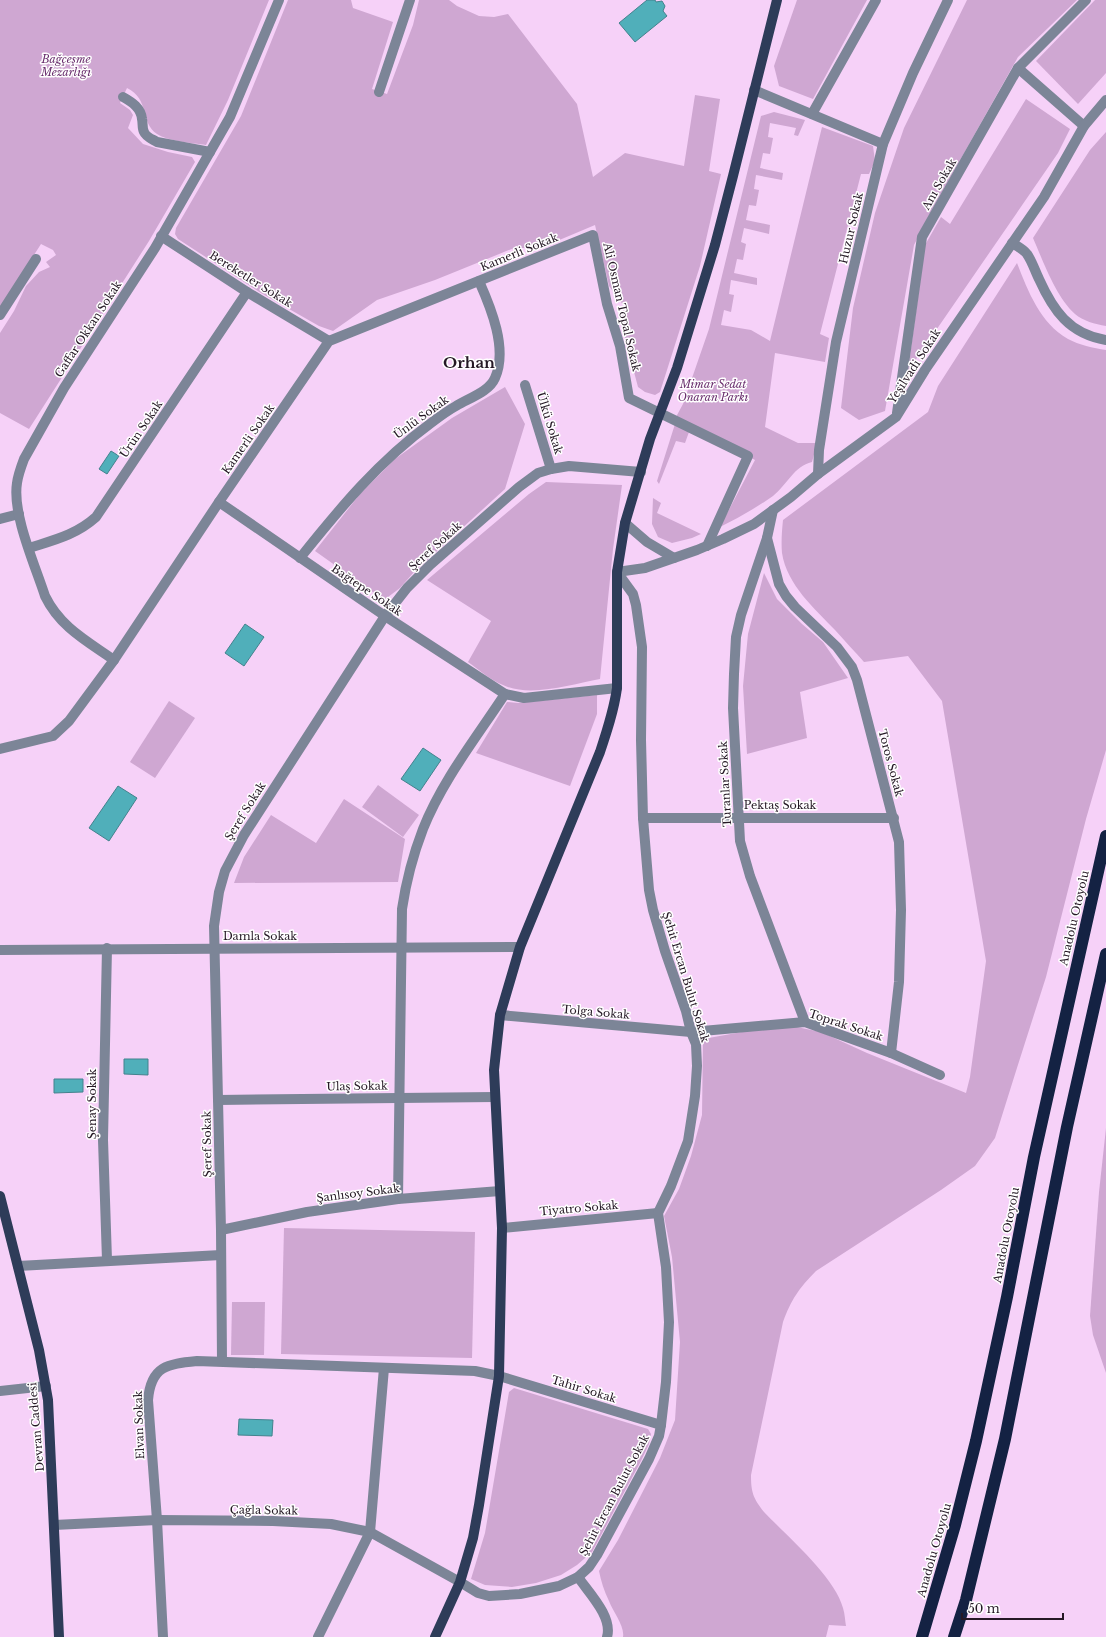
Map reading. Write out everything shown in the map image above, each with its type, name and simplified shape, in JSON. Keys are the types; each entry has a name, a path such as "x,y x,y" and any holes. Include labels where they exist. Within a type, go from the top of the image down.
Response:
{"highway":[{"name":"Anadolu Otoyolu","path":"922,1637 956,1525 976,1441 1007,1296 1034,1157 1106,836"},
{"path":"954,1637 966,1600 1005,1439 1067,1127 1106,954"}],"main road":[{"path":"435,1637 460,1582 473,1538 499,1376 502,1228 495,1097 495,1048 500,1015 520,947 600,752 612,713 616,688 617,572 626,523 660,413 677,368 714,245 733,176 777,0"},
{"name":"Devran Caddesi","path":"0,1196 46,1386 50,1416 59,1637"}],"street":[{"name":"Gaffar Okkan Sokak","path":"114,660 68,627 58,617 45,596 19,514 17,483 24,459 64,388 161,236 230,117 279,0"},
{"path":"379,92 410,0"},
{"path":"812,114 876,0"},
{"name":"Huzur Sokak","path":"818,474 819,450 836,342 883,144 913,73 948,0"},
{"name":"Anı Sokak","path":"896,417 922,237 1018,68 1086,0"},
{"path":"1018,68 1084,126"},
{"path":"754,90 883,144"},
{"path":"123,97 138,108 141,114 143,130 150,138 157,142 210,152"},
{"name":"Yeşilvadi Sokak","path":"617,572 645,568 707,546 739,532 792,497 818,474 896,417 925,370 1044,197 1084,126 1106,100"},
{"name":"Ali Osman Topal Sokak","path":"593,235 606,304 620,346 629,398 660,413"},
{"name":"Kamerli Sokak","path":"0,749 53,736 69,721 114,660 218,502 329,341 593,235"},
{"name":"Bereketler Sokak","path":"161,236 247,292 329,341"},
{"path":"1012,243 1023,250 1030,258 1045,294 1053,307 1064,320 1088,335 1106,340"},
{"path":"0,315 36,259"},
{"name":"Ünlü Sokak","path":"300,558 332,518 379,466 431,423 493,383 499,362 498,344 492,309 480,281"},
{"name":"Ürün Sokak","path":"29,548 72,534 85,527 96,517 247,292"},
{"name":"Ülkü Sokak","path":"526,385 551,469"},
{"path":"660,413 748,456 707,546"},
{"name":"Şeref Sokak","path":"222,1361 221,1230 214,926 219,892 233,854 258,812 385,616 407,588 430,566 519,487 538,473 569,466 641,472"},
{"name":"Bağtepe Sokak","path":"218,502 385,616 505,694 524,698 616,688"},
{"name":"Toros Sokak","path":"773,510 767,538 776,573 786,596 795,607 837,647 852,667 857,680 894,818 899,842 901,910 899,982 891,1053"},
{"path":"0,519 19,514"},
{"path":"626,523 646,542 674,558"},
{"name":"Turanlar Sokak","path":"767,538 741,615 736,637 733,708 738,817 740,841 744,857 805,1022"},
{"name":"Şehit Ercan Bulut Sokak","path":"460,1582 478,1593 489,1596 502,1596 559,1586 578,1577 589,1567 619,1516 649,1459 661,1425 666,1382 669,1322 666,1268 658,1213 680,1164 688,1141 695,1096 697,1066 696,1044 653,910 643,818 641,740 642,648 636,606 632,594 617,572"},
{"path":"398,1199 402,908 405,890 423,829 454,771 505,694"},
{"name":"Pektaş Sokak","path":"643,818 894,818"},
{"name":"Damla Sokak","path":"0,950 106,948 520,947"},
{"name":"Şenay Sokak","path":"106,948 103,1140 107,1260"},
{"name":"Tolga Sokak","path":"500,1015 691,1032"},
{"name":"Toprak Sokak","path":"691,1032 805,1022 891,1053 940,1075"},
{"name":"Ulaş Sokak","path":"218,1100 495,1097"},
{"name":"Şanlısoy Sokak","path":"221,1230 307,1212 398,1199 500,1191"},
{"name":"Tiyatro Sokak","path":"502,1228 658,1213"},
{"path":"18,1266 221,1255"},
{"name":"Elvan Sokak","path":"163,1637 157,1520 148,1400 151,1380 158,1371 168,1365 178,1362 197,1360 475,1371 499,1376"},
{"path":"318,1637 370,1532 384,1368"},
{"name":"Tahir Sokak","path":"499,1376 661,1425"},
{"path":"0,1391 46,1386"},
{"name":"Çağla Sokak","path":"54,1525 157,1520 273,1521 331,1524 370,1532 460,1582"},
{"path":"578,1577 603,1613 608,1623 607,1637"}],"green space":[{"name":"Bağçeşme Mezarlığı","path":"0,0 269,0 228,100 206,145 174,140 157,134 148,124 139,98 127,88 120,103 130,110 133,115 128,128 143,144 168,152 192,157 195,162 149,241 29,429 0,413 0,333 14,311 26,286 39,272 50,267 46,262 56,255 53,250 41,244 0,308"},
{"path":"288,0 351,0 353,8 393,22 372,89 387,94 413,25 419,0 449,0 457,6 479,16 494,17 508,14 577,104 593,177 625,153 684,166 695,95 720,99 709,171 721,174 700,266 660,392 655,395 645,392 638,387 621,323 624,306 609,286 595,225 557,241 535,248 514,248 435,280 377,300 333,331 319,326 261,293 178,239 175,234 176,228 241,116"},
{"path":"797,0 867,0 813,99 779,86 774,66"},
{"path":"967,0 1077,0 1018,57 932,210 914,245 885,411 859,420 841,408 853,308 875,213 904,128"},
{"path":"1095,0 1106,0 1106,73 1078,104 1036,61"},
{"path":"1026,99 1070,129 1058,153 908,371 925,245 941,217 950,224"},
{"name":"Mimar Sedat Onaran Parkı","path":"774,112 805,120 798,136 794,135 796,128 770,123 768,137 773,138 770,154 763,153 760,168 783,173 782,180 756,175 754,189 759,190 756,206 749,205 746,220 770,225 769,234 744,228 741,242 746,244 743,260 737,259 734,273 757,278 757,285 731,280 729,294 734,295 731,312 724,310 721,325 751,330 770,341 822,127 873,146 875,161 869,174 861,174 820,334 829,338 825,362 775,353 765,427 798,443 817,443 812,462 800,467 773,496 747,513 720,527 755,460 676,417 683,404 709,329 761,116"},
{"path":"1106,132 1106,326 1082,319 1068,307 1056,289 1033,238 1090,150"},
{"path":"1017,263 1036,306 1042,315 1058,332 1072,341 1086,346 1106,350 1106,750 1086,819 1046,977 995,1138 975,1166 941,1190 816,1271 796,1295 783,1322 751,1475 751,1486 757,1503 764,1512 809,1557 831,1583 843,1608 846,1626 829,1625 826,1637 623,1637 621,1624 606,1594 599,1571 618,1540 660,1458 675,1420 680,1342 672,1257 664,1216 679,1189 691,1156 702,1115 703,1039 753,1030 792,1026 821,1032 867,1053 966,1093 970,1077 986,961 942,701 908,656 864,662 811,605 796,586 785,565 782,553 782,532 783,520 928,412 938,386"},
{"path":"505,387 525,424 505,489 414,572 400,588 384,600 315,551 360,494 395,459 452,418"},
{"path":"675,424 689,432 685,443 676,441 659,484 657,481"},
{"path":"546,482 622,485 613,549 600,679 551,689 514,689 485,675 468,662 491,621 427,580 529,494"},
{"path":"653,498 661,503 657,513 701,534 672,543 658,537 652,524"},
{"path":"764,573 777,599 823,642 848,678 800,692 807,738 747,754 743,686 748,634"},
{"path":"597,695 597,714 570,786 476,753 507,702 518,703"},
{"path":"169,701 195,718 155,778 130,762"},
{"path":"378,785 419,815 403,837 362,807"},
{"path":"344,799 405,839 398,882 234,883 244,857 271,815 316,843"},
{"path":"1106,1128 1106,1373 1093,1335 1090,1316 1099,1192"},
{"path":"284,1228 475,1232 472,1358 281,1354"},
{"path":"232,1302 265,1302 264,1355 231,1355"},
{"path":"514,1388 648,1429 651,1434 649,1444 641,1461 592,1552 577,1565 561,1575 536,1583 512,1587 485,1585 471,1579 485,1533 509,1392"}],"shaded area":[{"path":"647,0 655,0 656,2 662,1 665,6 663,11 667,16 635,42 619,23"},
{"path":"111,451 119,456 107,474 99,469"},
{"path":"245,624 264,637 244,666 225,653"},
{"path":"423,748 441,760 420,791 401,779"},
{"path":"118,786 137,798 109,841 89,828"},
{"path":"124,1059 148,1059 148,1075 124,1074"},
{"path":"54,1079 83,1079 83,1092 54,1093"},
{"path":"239,1419 273,1420 272,1436 238,1435"}],"district":[{"name":"Orhan","path":"469,363"}]}
